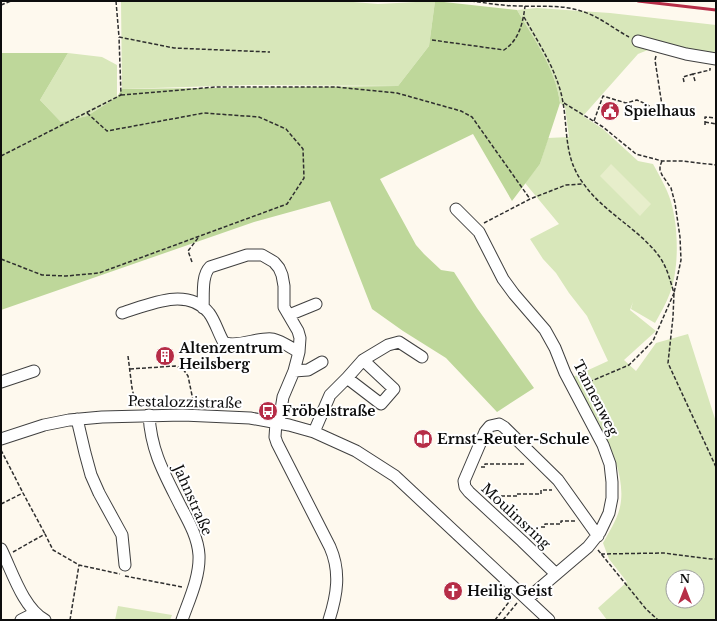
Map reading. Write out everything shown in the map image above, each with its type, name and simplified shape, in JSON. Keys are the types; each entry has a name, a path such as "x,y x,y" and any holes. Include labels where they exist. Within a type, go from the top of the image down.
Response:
{"street":[{"path":"638,41 686,54 713,58"},
{"name":"Tannenweg","path":"456,209 478,232 503,279 545,330 603,445 610,464 612,482 611,505 607,519 598,536 588,547 556,574 523,599"},
{"path":"203,308 205,276 210,267 247,255 262,255 274,262 279,268 284,286 284,307 298,331 300,338 299,352 294,371 283,397 276,437 277,443 334,557 337,570 337,587 329,620"},
{"path":"122,313 154,302 178,298 194,302 209,313 223,341 226,343 233,344 273,339 299,352"},
{"path":"289,315 316,304"},
{"path":"314,432 330,395 363,360 388,346 399,342 422,357"},
{"path":"347,378 381,404 394,388 363,360"},
{"path":"294,371 308,370 322,362"},
{"path":"1,382 34,371"},
{"name":"Pestalozzistraße","path":"1,439 44,425 77,419 144,416 228,416 278,422 314,432 356,451 395,476 523,599 549,620"},
{"name":"Jahnstraße","path":"144,416 157,457 190,524 199,556 198,567 182,620"},
{"path":"77,419 91,475 122,535 125,565"},
{"name":"Moulinsring","path":"556,574 465,487 464,481 486,430 490,426 495,424 501,425 508,430 558,480 598,536"},
{"path":"3,553 23,595 35,613 45,620"},
{"path":"21,620 35,613"}],"path":[{"path":"1,5 11,1"},
{"path":"116,1 121,95"},
{"path":"471,1 525,6 562,6 585,12 638,41"},
{"path":"432,40 504,50 510,46 518,35 524,17 525,6"},
{"path":"524,17 551,65 557,79 563,103 572,167 583,184 659,256 667,270 674,293 653,341 629,365 574,389"},
{"path":"119,37 174,48 270,52"},
{"path":"594,122 603,96 626,103 637,100 658,112 663,112 655,60 658,47"},
{"path":"684,82 683,77 710,70 713,58"},
{"path":"693,74 695,81"},
{"path":"1,156 121,95 224,87 336,87 397,93 461,110 472,117 530,199"},
{"path":"563,103 616,137 636,154 662,161 682,161 716,165"},
{"path":"1,259 42,275 66,276 99,273 287,204 304,178 303,149 286,129 259,117 204,113 107,131 86,112"},
{"path":"705,125 705,117 716,118"},
{"path":"705,122 716,124"},
{"path":"662,161 660,170 671,188 675,203 680,237 681,260 674,293 668,363 716,467"},
{"path":"480,225 530,199 566,185 583,184"},
{"path":"192,262 188,251 199,236"},
{"path":"128,356 132,388 144,416"},
{"path":"130,369 175,366 183,369 188,376 196,415"},
{"path":"1,450 53,550 79,565 192,589"},
{"path":"470,467 485,467 485,464 542,464"},
{"path":"490,511 490,500 501,500 501,496 541,494 541,490 564,490"},
{"path":"1,504 23,493"},
{"path":"522,541 522,527 545,527 545,524 560,524 560,521 587,521"},
{"path":"3,553 45,534"},
{"path":"658,620 646,609 601,554 664,553 710,559 716,558"},
{"path":"70,620 79,565"},
{"path":"495,620 512,599"},
{"path":"503,620 523,599"}],"green space":[{"path":"121,1 341,1 378,4 435,1 429,46 398,86 250,85 122,89"},
{"path":"435,1 517,10 549,66 558,90 560,103 540,164 512,201 473,134 380,179 416,245 441,270 454,272 477,308 534,388 497,412 446,358 403,331 372,309 330,201 254,222 1,310 1,53 68,53 40,100 61,122 87,116 117,97 122,89 398,86 429,46"},
{"path":"537,8 610,13 716,25 716,54 660,45 638,54 583,116 603,129 638,161 653,164 671,202 676,228 677,256 670,293 655,323 631,309 633,302 630,310 656,331 624,360 636,371 656,343 688,334 716,422 716,620 607,620 598,608 627,582 609,559 603,543 619,512 621,491 619,474 607,440 573,377 608,361 587,316 556,273 543,259 530,239 559,224 525,183 540,164 548,138 569,137 565,107 560,103 554,78 537,43 517,10"},
{"path":"68,53 102,57 117,65 117,97 87,116 61,122 40,100"},
{"path":"611,164 651,204 640,216 600,176"},
{"path":"118,606 172,615 170,620 115,620"}],"railway":[{"path":"638,1 716,10"}],"place":[{"name":"Spielhaus","path":"610,111"},
{"name":"Altenzentrum Heilsberg","path":"165,356"},
{"name":"Fröbelstraße","path":"268,411"},
{"name":"Ernst-Reuter-Schule","path":"423,439"},
{"name":"Heilig Geist","path":"453,591"}]}
